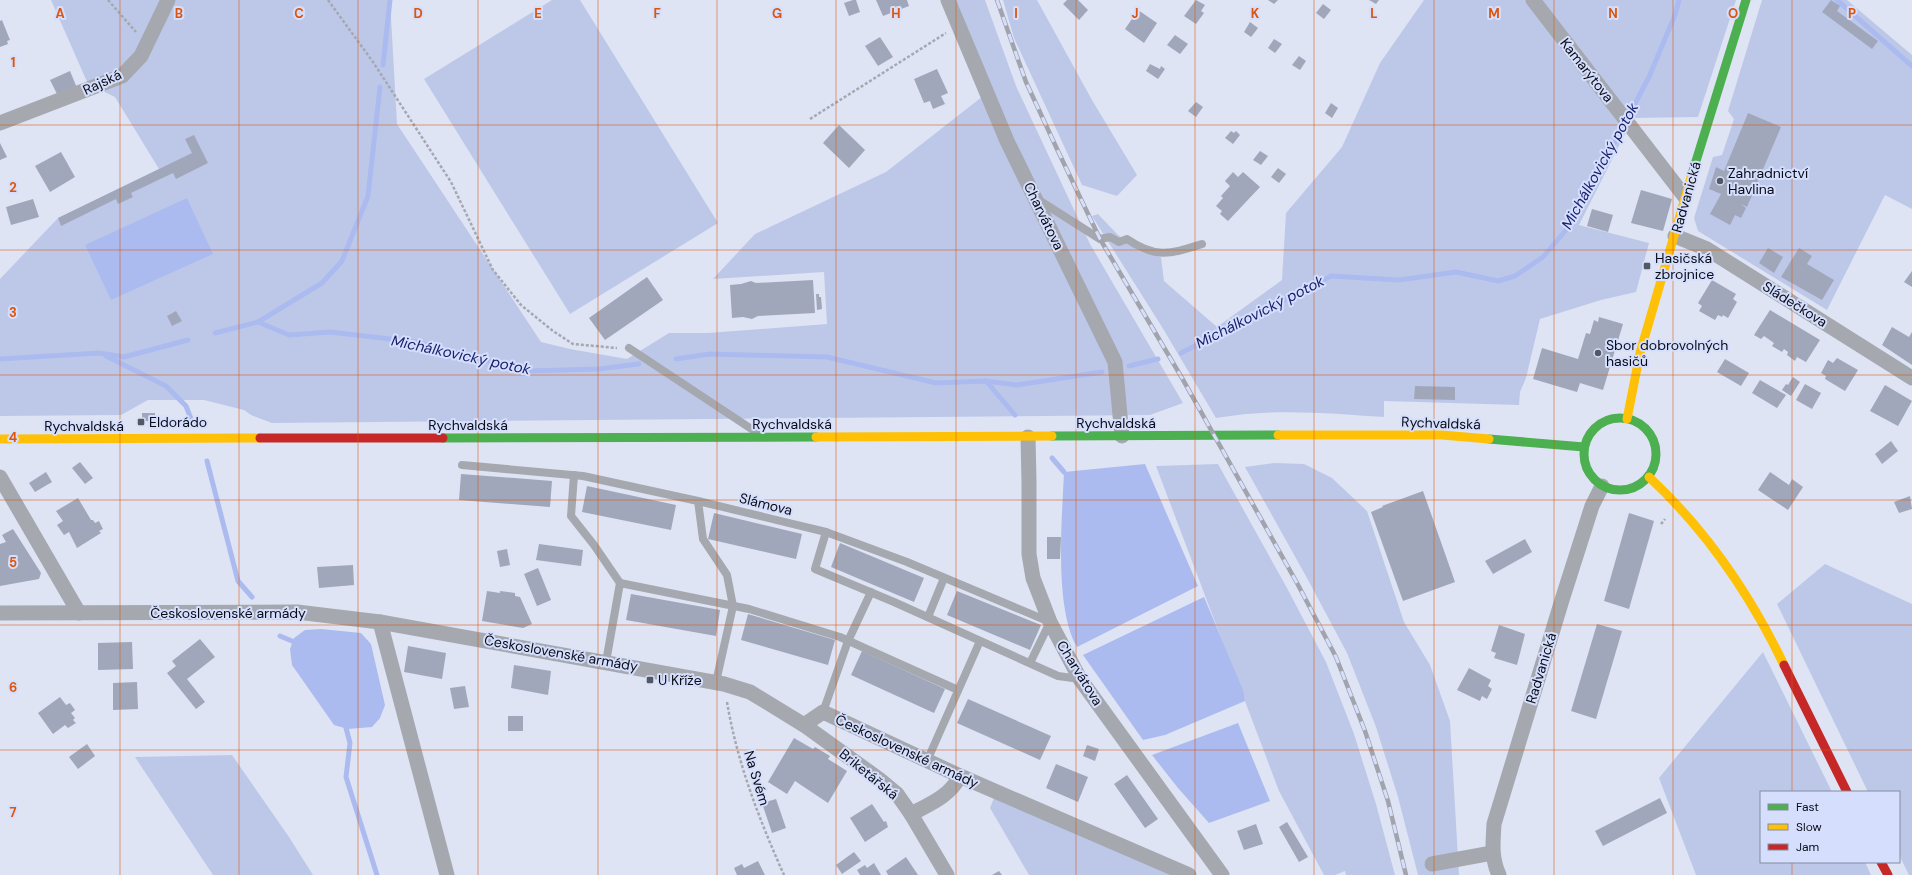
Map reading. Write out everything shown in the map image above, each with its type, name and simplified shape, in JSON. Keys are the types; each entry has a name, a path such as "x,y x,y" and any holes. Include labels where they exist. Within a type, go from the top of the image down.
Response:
{"street":[{"name":"Rajská","path":"0,123 122,76 141,56 168,0"},
{"name":"Charvátova","path":"948,0 1007,141 1115,362 1122,436"},
{"name":"Kamarýtova","path":"1533,0 1685,197"},
{"name":"Radvanická","path":"1627,419 1639,359 1685,197 1746,0"},
{"name":"Sládečkova","path":"1675,236 1707,249 1912,378"},
{"path":"1610,419 1627,419 1640,424 1648,432 1654,442 1656,453 1655,465 1649,477 1640,485 1628,490 1614,490 1602,486 1593,479 1586,469 1583,459 1584,447 1587,438 1601,423 1610,419"},
{"name":"Rychvaldská","path":"0,439 1442,435 1584,447"},
{"name":"Charvátova","path":"1028,437 1030,482 1029,554 1033,578 1050,622 1080,680 1222,875"},
{"path":"0,477 79,613"},
{"path":"1649,477 1674,500 1709,540 1738,580 1768,633 1847,791"},
{"name":"Radvanická","path":"1492,853 1494,824 1592,506 1602,486"},
{"name":"Československé armády","path":"2,613 297,612 380,622 720,683 750,692 804,725 823,712 960,776 1189,875"},
{"path":"380,622 447,875"},
{"name":"Briketářská","path":"804,725 879,779 897,794 911,814 947,875"},
{"path":"911,814 947,794 955,786 960,776"},
{"path":"1432,864 1492,853 1499,875"},
{"path":"1882,863 1888,875"}],"lane":[{"path":"1035,197 1100,238 1110,237 1119,242 1127,239 1140,248 1160,254 1175,252 1202,244"},
{"path":"629,348 744,423 764,438"},
{"name":"Slámova","path":"462,465 574,475 698,501 826,532 944,578 1050,622"},
{"path":"574,475 571,516 594,545 620,583 734,606 848,641 958,690"},
{"path":"698,501 703,539 727,575 734,606 720,683"},
{"path":"826,532 815,569 928,617 1058,676 1080,680"},
{"path":"928,617 944,578"},
{"path":"606,662 620,583"},
{"path":"823,712 848,641 871,592"},
{"path":"1030,663 1050,622"},
{"path":"927,761 980,641"}],"path":[{"path":"108,0 147,44"},
{"path":"328,0 373,62 451,182 493,270 521,305 553,331 573,344 629,348"},
{"path":"810,119 959,26"},
{"path":"1661,524 1666,517"},
{"name":"Na Svém","path":"720,683 732,735 758,817 784,875"}],"shaded area":[{"path":"51,0 390,0 397,124 541,342 570,349 627,359 669,333 708,333 827,324 824,272 713,279 755,234 886,172 992,89 956,0 985,0 1016,86 1090,244 1183,403 1150,415 272,423 251,415 244,410 204,400 148,400 121,415 0,416 0,279 58,218 159,169 115,97 88,84"},
{"path":"552,0 580,0 718,223 570,314 424,79"},
{"path":"1003,0 1037,0 1092,100 1137,175 1117,196 1082,185 1014,38"},
{"path":"1424,0 1736,0 1698,117 1633,118 1579,225 1649,243 1636,292 1601,300 1540,319 1526,378 1520,392 1519,405 1384,401 1384,417 1279,412 1216,418 1162,327 1092,216 1098,214 1118,235 1139,251 1161,257 1164,281 1217,327 1282,280 1286,213 1342,147 1380,63"},
{"path":"1762,0 1847,0 1912,55 1912,209 1885,195 1827,310 1698,231 1694,218 1713,157 1722,155 1734,119 1728,111"},
{"path":"187,198 213,254 111,300 85,245"},
{"path":"1274,463 1304,464 1332,478 1367,511 1404,622 1430,665 1450,721 1459,875 1418,875 1398,797 1376,727 1347,653 1245,467"},
{"path":"1145,464 1198,586 1077,647 1070,630 1062,586 1061,537 1064,472"},
{"path":"1218,464 1326,662 1354,734 1376,804 1395,875 1346,875 1345,871 1335,875 1324,875 1279,791 1156,466"},
{"path":"1825,564 1912,604 1912,875 1909,875 1900,857 1900,791 1868,791 1777,604"},
{"path":"1204,597 1243,690 1245,701 1165,735 1143,740 1083,655"},
{"path":"321,629 361,633 371,644 385,705 380,718 372,727 348,729 334,725 292,665 290,649 294,638 305,630"},
{"path":"1763,652 1832,791 1760,791 1760,863 1865,863 1871,875 1696,875 1659,778"},
{"path":"1238,723 1270,801 1209,823 1178,788 1152,755"},
{"path":"232,755 289,837 313,875 213,875 135,757"},
{"path":"994,798 1173,875 1029,875 990,808"}],"building":[{"path":"856,0 860,12 849,16 844,3"},
{"path":"876,0 907,0 909,6 883,16"},
{"path":"1067,0 1078,0 1088,10 1079,20 1063,4"},
{"path":"1196,0 1205,5 1201,11 1204,13 1196,24 1184,16"},
{"path":"1268,0 1278,0 1274,4"},
{"path":"1369,0 1379,0 1376,4"},
{"path":"1831,0 1840,6 1837,11 1878,41 1872,49 1822,12"},
{"path":"1323,4 1331,10 1324,19 1316,13"},
{"path":"1138,10 1157,23 1144,43 1125,29"},
{"path":"2,20 10,40 7,41 8,44 0,47 0,21"},
{"path":"1250,22 1258,28 1251,37 1244,32"},
{"path":"1175,35 1188,44 1180,54 1167,45"},
{"path":"880,37 893,57 878,66 865,46"},
{"path":"1274,39 1282,44 1275,53 1268,48"},
{"path":"1299,56 1306,61 1300,70 1292,65"},
{"path":"1150,64 1160,69 1161,66 1165,69 1158,79 1146,71"},
{"path":"937,69 948,93 941,96 945,104 933,109 930,101 924,103 914,79"},
{"path":"70,71 77,88 58,96 50,80"},
{"path":"1196,102 1203,107 1196,117 1188,111"},
{"path":"1331,103 1338,108 1332,118 1325,113"},
{"path":"1748,113 1781,127 1747,207 1741,204 1746,208 1741,218 1735,215 1730,225 1710,214 1721,194 1709,189 1716,167 1724,171"},
{"path":"839,125 865,150 849,168 823,143"},
{"path":"1231,131 1234,133 1236,131 1240,135 1233,144 1225,138"},
{"path":"194,135 208,163 176,179 173,173 131,193 133,197 118,204 116,199 61,226 58,218 192,153 185,139"},
{"path":"0,143 7,157 0,160"},
{"path":"1260,151 1268,156 1261,165 1253,160"},
{"path":"61,152 75,177 50,192 35,166"},
{"path":"1278,168 1286,174 1279,183 1271,177"},
{"path":"1233,172 1238,177 1243,172 1260,187 1228,221 1220,214 1222,211 1216,206 1223,198 1221,196 1230,186 1225,181"},
{"path":"1641,190 1672,199 1663,231 1631,223"},
{"path":"33,199 39,217 11,225 6,207"},
{"path":"1592,209 1613,215 1608,232 1587,226"},
{"path":"1768,248 1783,257 1774,273 1759,263"},
{"path":"1799,248 1812,256 1807,264 1834,280 1822,300 1781,277"},
{"path":"1912,271 1912,287 1904,282"},
{"path":"647,277 663,300 605,340 589,318"},
{"path":"813,280 815,313 758,316 752,319 743,317 732,318 730,285 751,281 756,283"},
{"path":"1712,280 1736,294 1733,299 1737,302 1728,318 1723,315 1722,317 1718,315 1715,320 1699,311 1702,306 1698,303"},
{"path":"816,294 819,294 819,297 821,297 822,309 817,310"},
{"path":"1770,310 1820,340 1806,362 1797,357 1795,361 1787,355 1788,352 1784,349 1782,352 1772,346 1774,343 1764,336 1761,339 1754,335"},
{"path":"176,311 182,321 172,326 167,316"},
{"name":"Sbor dobrovolných hasičů","path":"1599,317 1623,324 1603,390 1580,383 1577,392 1533,379 1542,348 1578,359 1586,333 1590,334 1594,320 1598,322"},
{"path":"1892,327 1909,337 1912,332 1912,365 1882,345"},
{"path":"1837,358 1858,370 1845,391 1825,379 1826,376 1821,373 1828,360 1833,363"},
{"path":"1725,359 1749,373 1741,386 1717,372"},
{"path":"1793,377 1800,382 1791,396 1782,390 1786,384 1788,385"},
{"path":"1760,380 1786,395 1777,408 1752,393"},
{"path":"1805,384 1821,393 1812,409 1796,400"},
{"path":"1885,385 1912,401 1898,426 1870,411"},
{"path":"1415,386 1455,387 1455,400 1414,399"},
{"path":"142,413 155,413 155,421 142,421"},
{"path":"1891,441 1898,451 1882,464 1875,454"},
{"path":"80,462 93,478 85,484 72,468"},
{"path":"46,472 52,482 35,492 29,483"},
{"path":"1770,472 1789,485 1792,479 1803,487 1788,510 1758,490"},
{"path":"461,474 552,481 550,507 459,500"},
{"path":"587,486 676,505 671,530 582,512"},
{"path":"1423,491 1455,582 1403,601 1371,512 1383,507 1382,506"},
{"path":"1910,496 1912,509 1899,513 1894,502"},
{"path":"78,498 91,520 95,523 99,521 103,529 99,531 101,533 77,548 69,532 64,535 57,525 63,521 56,511"},
{"path":"714,513 802,534 796,559 708,539"},
{"path":"1629,513 1654,521 1629,609 1604,601"},
{"path":"13,529 41,573 39,579 0,586 0,544 6,542 2,535"},
{"path":"1047,537 1061,537 1060,559 1047,559"},
{"path":"1525,539 1532,552 1493,574 1485,561"},
{"path":"840,543 924,578 914,602 831,567"},
{"path":"539,544 583,550 581,566 536,560"},
{"path":"507,549 510,565 500,567 497,551"},
{"path":"353,565 354,585 319,588 317,567"},
{"path":"538,568 551,600 537,606 524,574"},
{"path":"487,591 515,593 515,596 520,597 532,624 523,628 482,621"},
{"path":"957,591 1041,625 1030,650 947,615"},
{"path":"631,594 720,610 716,636 626,620"},
{"path":"748,614 835,640 828,665 741,640"},
{"path":"1597,624 1622,631 1596,719 1571,711"},
{"path":"1499,625 1525,634 1517,665 1494,658 1496,653 1491,651"},
{"path":"200,639 215,657 187,679 205,702 196,709 167,673 176,666 172,661"},
{"path":"132,642 133,669 98,670 98,643"},
{"path":"408,646 446,653 442,679 404,672"},
{"path":"862,651 945,689 934,713 851,675"},
{"path":"514,665 551,671 548,695 511,688"},
{"path":"1469,668 1491,680 1488,686 1492,689 1487,699 1482,696 1480,701 1457,690"},
{"path":"137,682 138,709 113,710 113,683"},
{"path":"465,686 469,707 454,709 450,688"},
{"path":"60,697 66,705 70,703 75,710 71,713 75,718 73,720 76,723 68,728 65,725 53,734 38,713"},
{"path":"968,699 1051,736 1040,760 957,723"},
{"path":"508,716 523,716 523,731 508,731"},
{"path":"794,738 813,749 815,747 830,756 828,759 847,771 828,803 795,781 787,794 768,782"},
{"path":"87,744 95,756 78,769 69,757"},
{"path":"1087,745 1099,749 1095,761 1083,756"},
{"path":"1056,764 1088,777 1078,802 1046,788"},
{"path":"1127,775 1158,819 1145,828 1114,784"},
{"path":"1660,798 1667,813 1603,846 1595,831"},
{"path":"776,799 786,828 772,833 762,803"},
{"path":"872,804 884,822 886,821 888,827 865,842 850,818"},
{"path":"1287,822 1308,857 1299,862 1279,827"},
{"path":"1256,824 1263,844 1244,850 1237,831"},
{"path":"854,852 861,861 842,874 836,865"},
{"path":"906,857 918,875 888,875 886,871"},
{"path":"758,861 765,875 737,875 734,868 742,864 744,868"},
{"path":"874,863 881,875 860,875 857,870 865,865 867,868"},
{"path":"999,871 1002,875 992,875"}],"waterway":[{"path":"383,65 390,0"},
{"name":"Michálkovický potok","path":"1181,353 1331,276 1399,280 1456,272 1498,281 1515,276 1543,257 1572,223 1649,77 1675,15 1679,0"},
{"path":"1837,0 1912,66"},
{"path":"215,333 258,322 322,283 342,261 368,196 380,87"},
{"name":"Michálkovický potok","path":"258,322 289,335 330,332 416,342 527,371 598,369 639,364"},
{"name":"Michálkovický potok","path":"0,359 99,353 124,357 188,340"},
{"name":"Michálkovický potok","path":"676,359 710,354 827,357 936,383 986,381 1017,385 1102,372"},
{"path":"106,356 166,386 186,406 193,424"},
{"name":"Michálkovický potok","path":"1129,366 1158,359"},
{"path":"986,381 1015,415"},
{"path":"1052,458 1064,472"},
{"path":"207,461 238,581 252,597"},
{"path":"280,636 299,644"},
{"path":"345,724 350,743 346,777 377,875"}],"railway":[{"path":"997,0 1026,82 1100,239 1182,378 1297,583 1336,657 1365,731 1388,801 1406,875"}],"traffic: fast":[{"path":"1692,174 1746,0"},
{"path":"1613,418 1627,418 1646,428 1656,447 1656,454 1656,461 1646,480 1627,490 1613,490 1594,480 1584,461 1584,447 1594,428 1613,418"},
{"path":"1052,436 1278,435"},
{"path":"443,438 816,437"},
{"path":"1489,439 1584,447"}],"traffic: slow":[{"path":"1627,419 1640,353 1692,174"},
{"path":"1278,435 1442,435 1489,439"},
{"path":"816,437 1052,436"},
{"path":"0,439 260,438"},
{"path":"1649,477 1690,519 1726,565 1757,613 1784,665"}],"traffic: jam":[{"path":"260,438 443,438"},
{"path":"1784,665 1847,791"},
{"path":"1882,863 1888,875"}],"place":[{"name":"Zahradnictví Havlina","path":"1720,181"},
{"name":"Hasičská zbrojnice","path":"1647,266"},
{"name":"Sbor dobrovolných hasičů","path":"1598,353"},
{"name":"Eldorádo","path":"141,422"},
{"name":"U Kříže","path":"650,680"}]}
